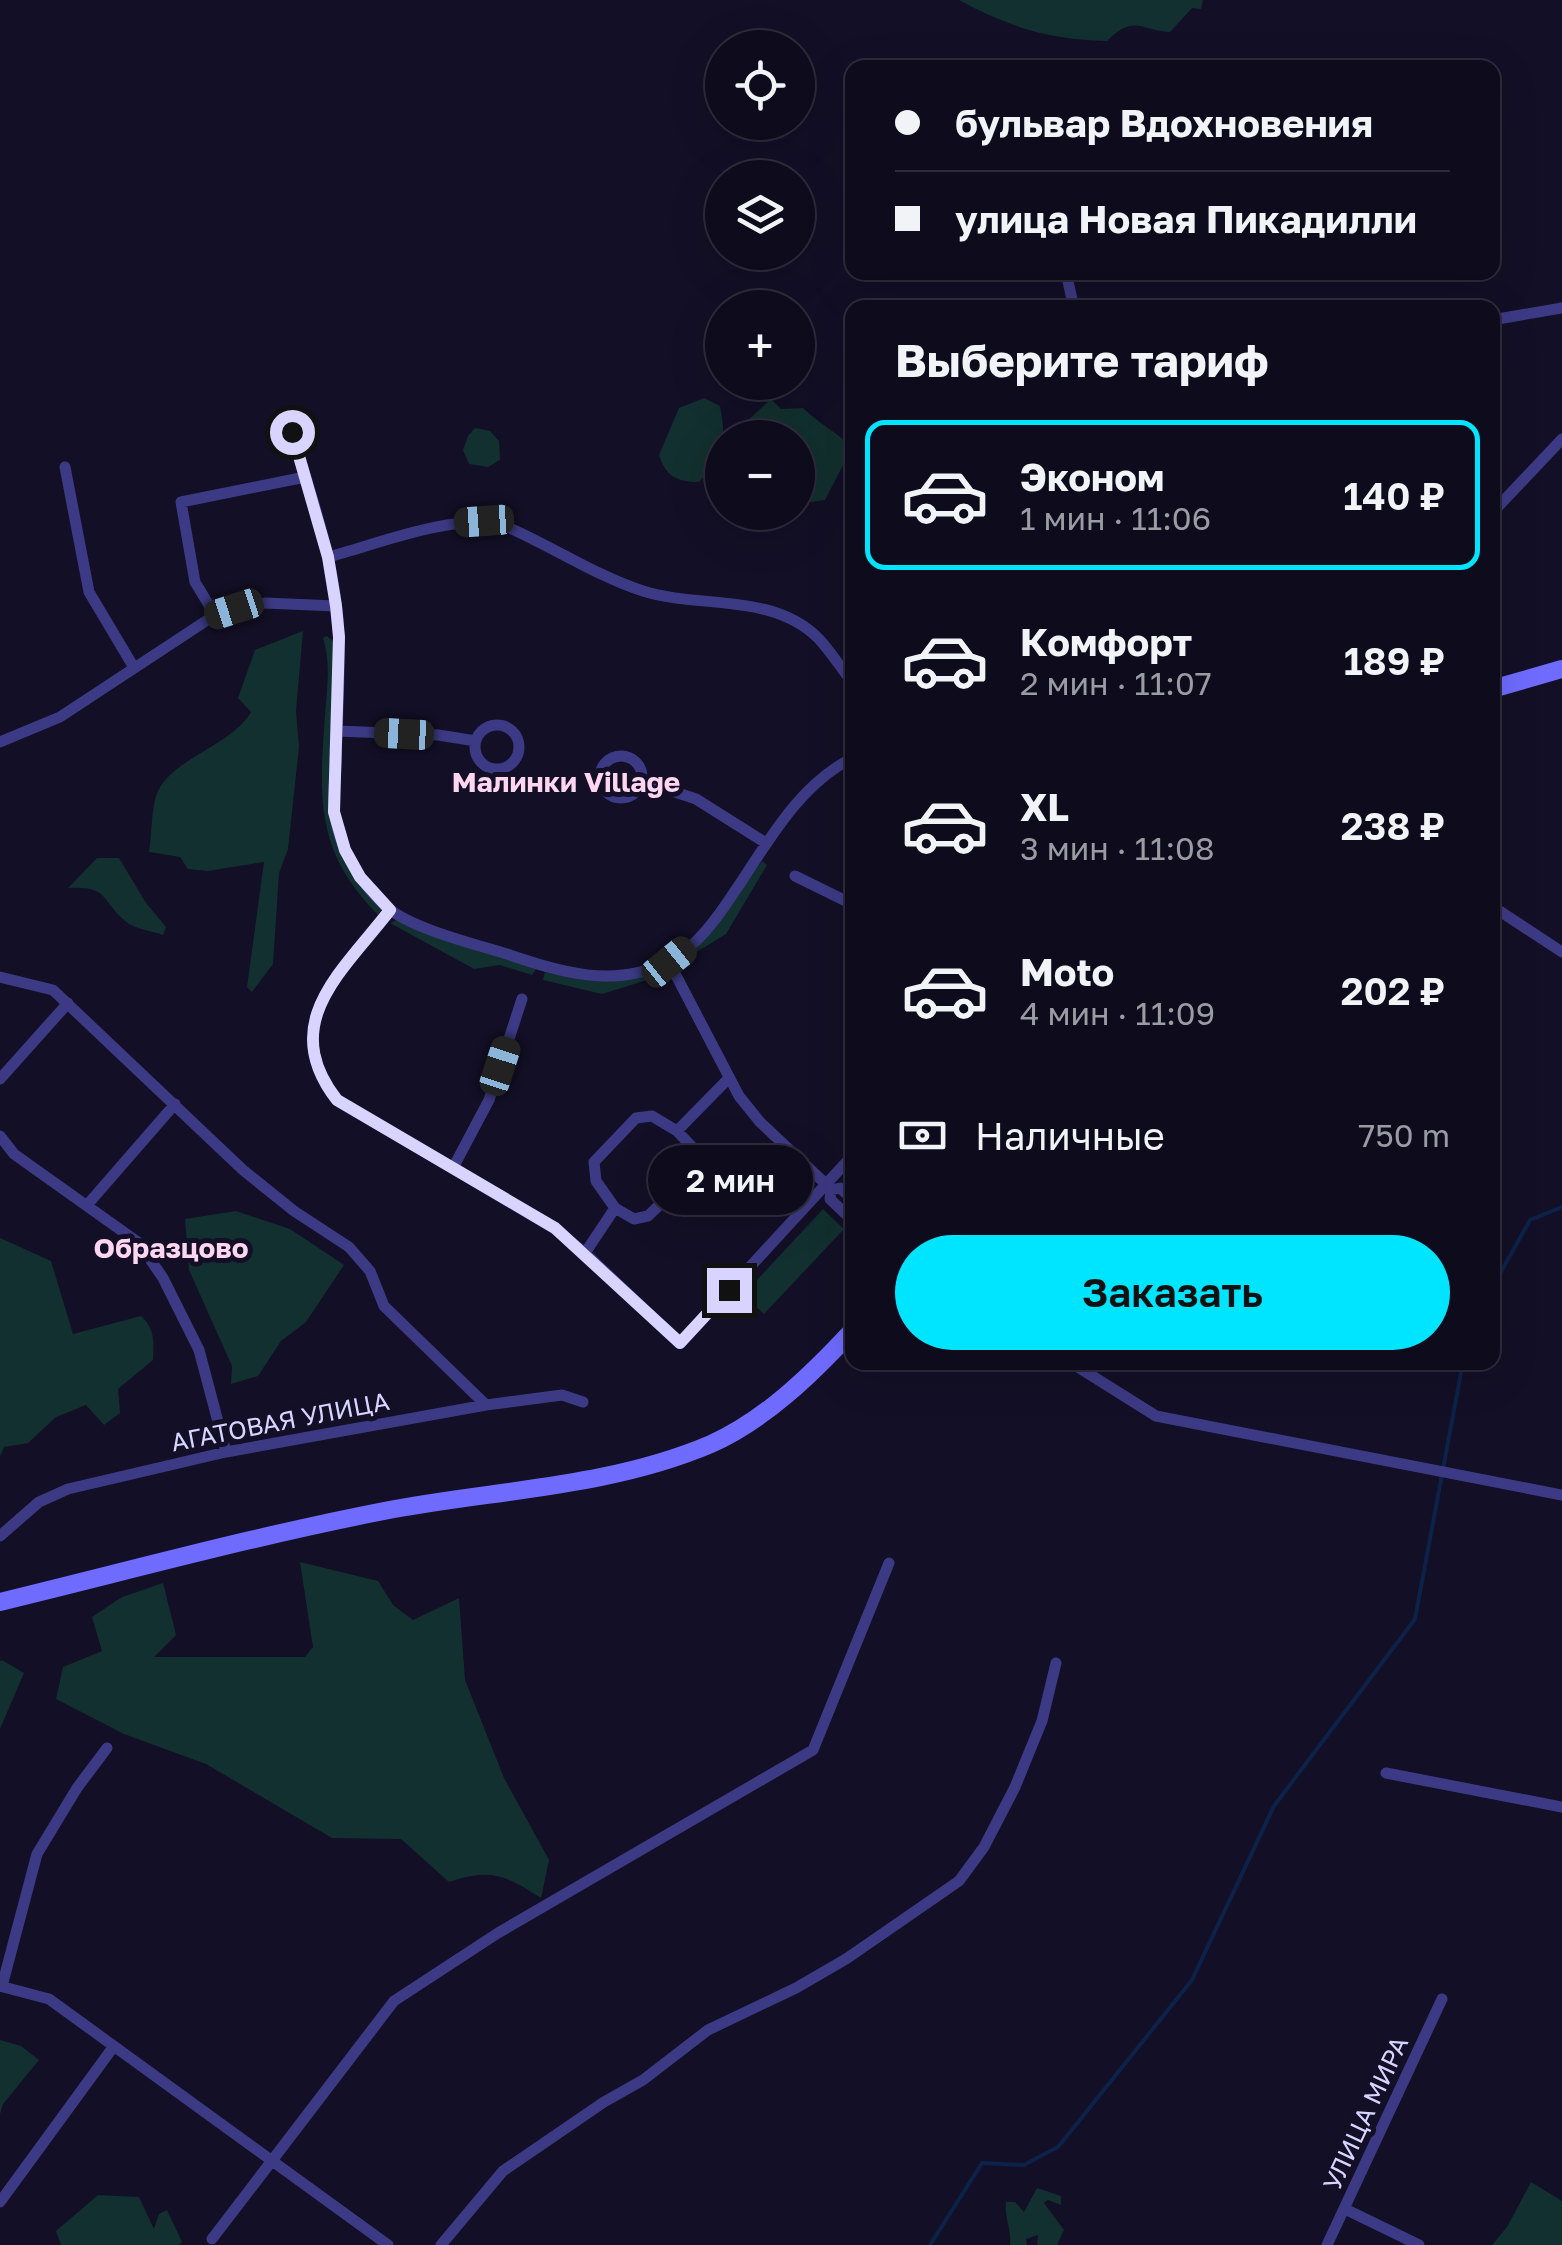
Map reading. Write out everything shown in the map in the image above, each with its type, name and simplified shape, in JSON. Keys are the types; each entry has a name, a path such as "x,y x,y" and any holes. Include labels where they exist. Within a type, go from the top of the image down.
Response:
{"street":[{"path":"1500,319 1562,308"},
{"path":"292,432 328,557 336,606 339,637 334,812 360,877 390,910 438,932 574,975 606,978 669,962 698,939 719,915 794,804 823,774 845,762"},
{"path":"1500,505 1562,439"},
{"path":"65,467 95,607 133,666"},
{"path":"215,615 195,582 181,502 305,477"},
{"path":"328,557 456,523 503,524 638,590 673,599 756,606 789,618 817,637 845,673"},
{"path":"0,742 60,717 215,615 266,603 336,606"},
{"path":"1500,688 1562,669"},
{"path":"337,731 476,742"},
{"path":"642,780 696,799 766,843"},
{"path":"795,876 845,901"},
{"path":"390,910 313,1017 312,1056 321,1079 337,1100 555,1228 680,1343 845,1165"},
{"path":"1500,911 1562,952"},
{"path":"669,962 739,1096 760,1122 829,1187 845,1193"},
{"path":"0,977 53,990 243,1170 349,1248 370,1270 384,1306 486,1405"},
{"path":"454,1166 490,1100 522,999"},
{"path":"0,1078 68,1003"},
{"path":"677,1131 729,1078"},
{"path":"88,1204 175,1104"},
{"path":"652,1116 677,1131 695,1150 696,1170 648,1216 634,1219 615,1208 596,1182 594,1162 636,1118 652,1116"},
{"path":"0,1136 14,1154 139,1243 163,1278 200,1350 226,1452"},
{"path":"829,1187 830,1199 845,1213"},
{"path":"585,1253 615,1208"},
{"path":"0,1602 384,1511 642,1468 711,1444 741,1428 788,1393 845,1339"},
{"path":"1083,1370 1156,1416 1562,1495"},
{"name":"АГАТОВАЯ УЛИЦА","path":"0,1536 39,1502 68,1489 226,1452 486,1405 562,1395 583,1402"},
{"path":"212,2239 394,2001 498,1932 813,1750 889,1563"},
{"path":"441,2245 502,2171 604,2102 644,2080 708,2030 846,1959 960,1880 984,1847 1014,1787 1042,1722 1056,1663"},
{"path":"106,1748 36,1854 1,1986 49,1999 388,2245"},
{"path":"1386,1773 1562,1807"},
{"name":"УЛИЦА МИРА","path":"1327,2245 1442,1999"},
{"path":"0,2202 114,2046"},
{"path":"1345,2210 1419,2245"}],"green space":[{"path":"959,0 1203,0 1201,9 1192,8 1170,32 1131,26 1107,41 1030,30"},
{"path":"704,398 720,406 722,420 705,420 705,475 699,482 673,476 659,455 679,408"},
{"path":"770,400 781,409 803,408 845,442 845,461 825,500 815,501 815,420 748,420"},
{"path":"475,428 490,431 499,441 500,460 488,467 469,464 463,450"},
{"path":"303,631 296,711 299,747 288,849 279,873 273,964 252,992 247,987 264,862 208,871 188,869 180,857 149,852 153,809 163,783 173,772 229,735 251,712 238,698 255,650"},
{"path":"327,636 335,643 330,815 379,905 378,915 342,869 326,822 322,773 328,676 323,638"},
{"path":"97,858 119,858 146,903 166,927 163,935 129,924 91,889 68,888"},
{"path":"762,861 767,865 726,934 687,958 716,927"},
{"path":"399,919 536,969 532,975 500,965 474,969 390,923"},
{"path":"658,970 660,976 602,994 543,980 545,972 602,980"},
{"path":"823,1209 844,1229 764,1314 743,1295"},
{"path":"236,1211 290,1229 344,1265 306,1322 281,1341 258,1376 231,1384 232,1366 189,1270 185,1219"},
{"path":"0,1238 51,1261 73,1334 141,1316 151,1331 154,1347 153,1360 118,1389 120,1413 104,1425 86,1405 56,1417 28,1443 4,1447 0,1456"},
{"path":"300,1562 378,1581 393,1605 413,1620 459,1598 465,1680 504,1778 549,1860 541,1898 497,1876 476,1875 449,1882 401,1839 332,1838 206,1764 124,1734 56,1699 63,1667 102,1651 92,1617 122,1597 163,1583 176,1635 154,1657 305,1657 313,1647"},
{"path":"0,1661 24,1673 0,1729"},
{"path":"0,2040 21,2046 39,2060 3,2104 0,2114"},
{"path":"1531,2182 1562,2201 1562,2245 1492,2245 1507,2227"},
{"path":"1037,2188 1061,2196 1061,2205 1048,2200 1044,2203 1064,2230 1057,2245 1037,2245 1038,2235 1026,2239 1027,2245 1010,2245 1006,2202 1015,2202 1024,2212"},
{"path":"98,2195 139,2197 154,2229 159,2214 167,2210 182,2242 61,2245 56,2231"}],"waterway":[{"path":"1500,1274 1530,1220 1562,1207"},
{"path":"930,2245 982,2163 1024,2165 1058,2147 1192,1980 1274,1806 1415,1619 1462,1370"}],"district":[{"name":"Малинки Village","path":"566,781"},
{"name":"Образцово","path":"171,1247"}],"route":[{"path":"292,432 328,557 336,606 339,637 334,812 345,850 360,877 390,910 313,1017 312,1056 321,1079 337,1100 555,1228 680,1343 729,1290"}]}
